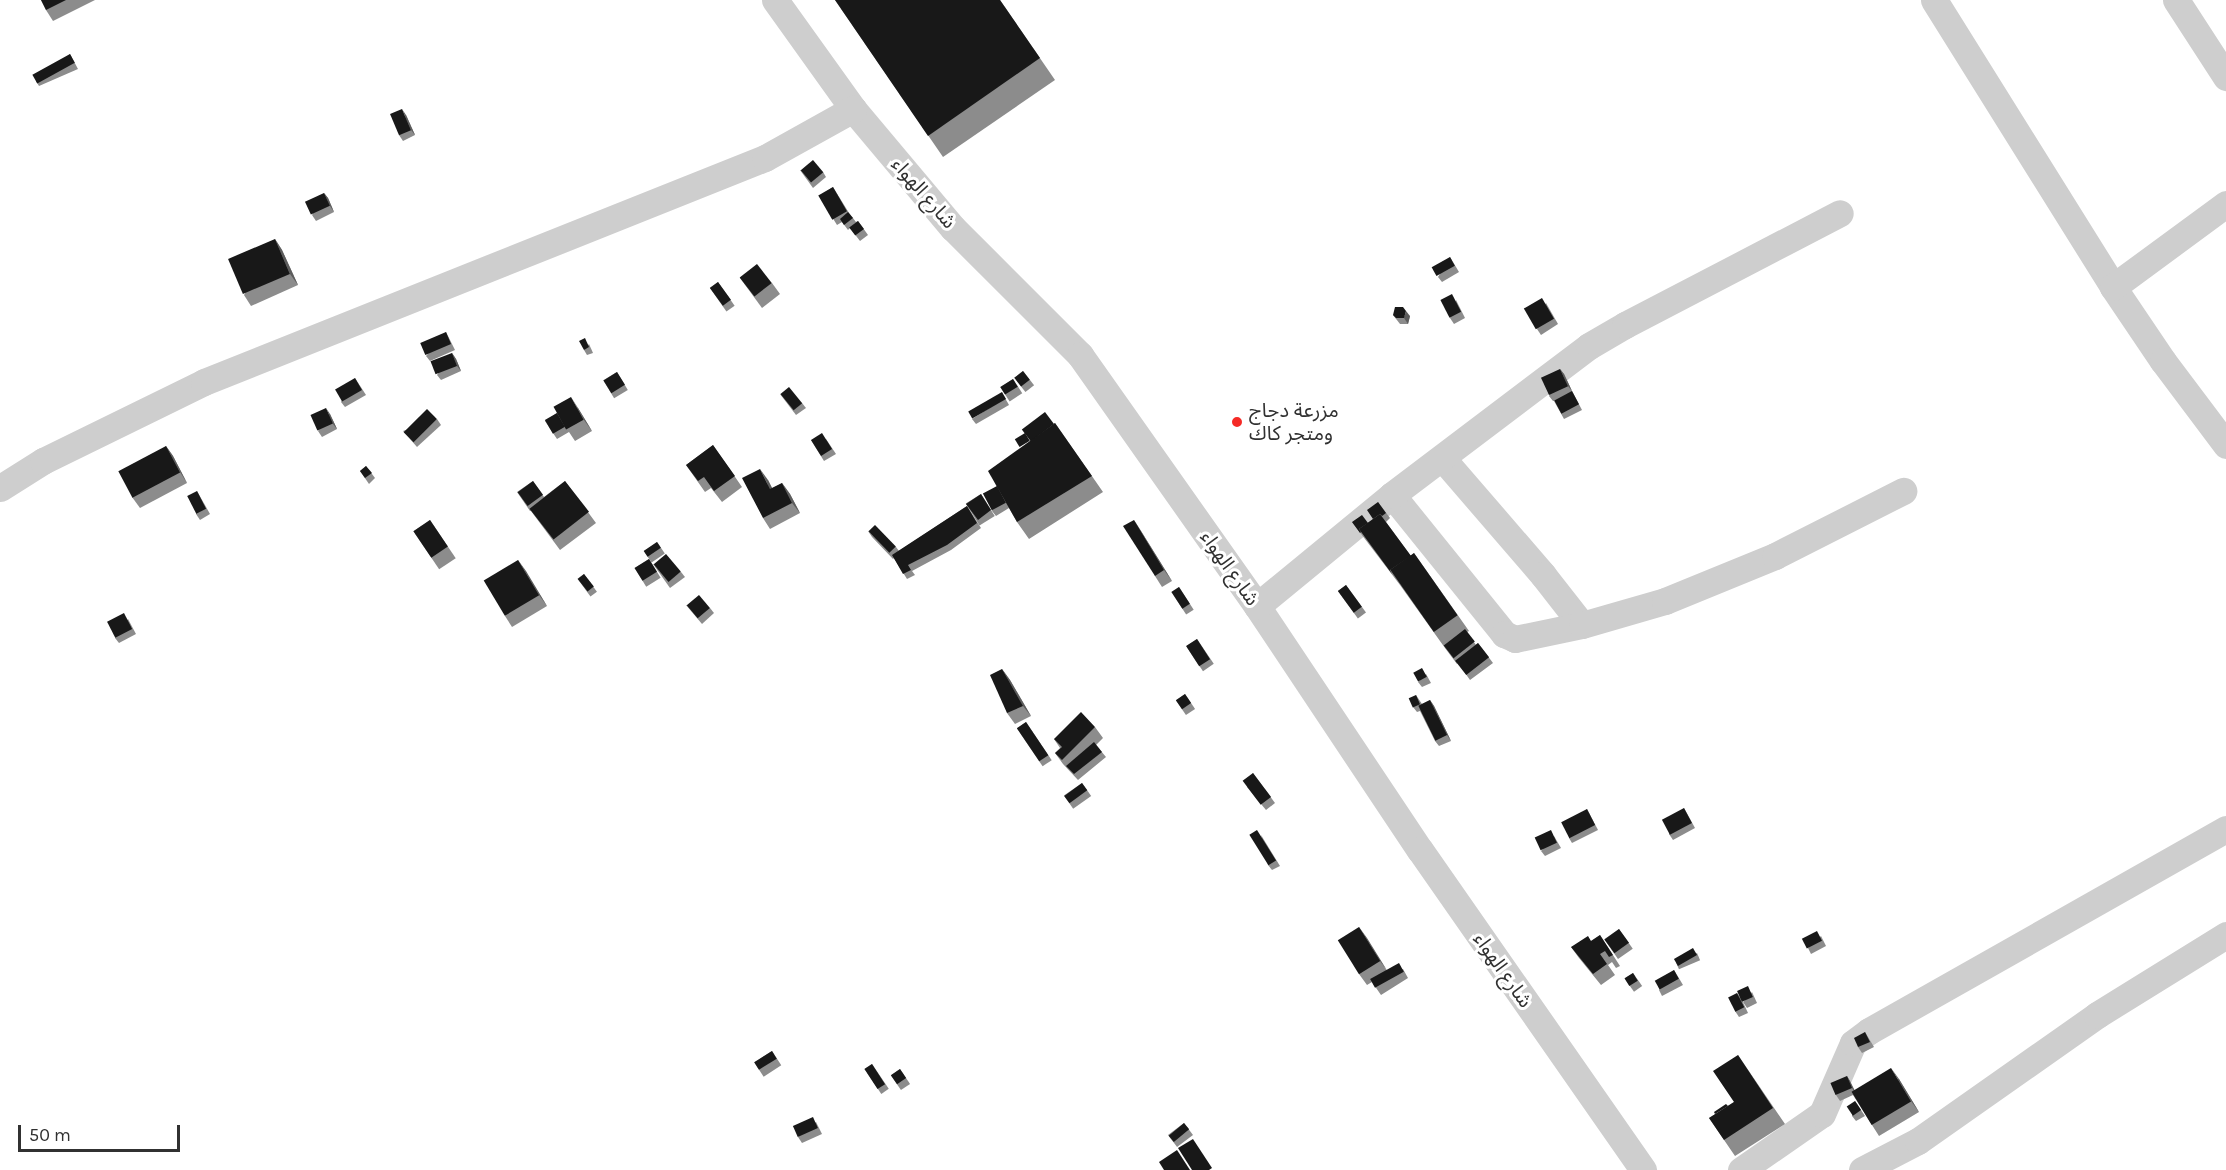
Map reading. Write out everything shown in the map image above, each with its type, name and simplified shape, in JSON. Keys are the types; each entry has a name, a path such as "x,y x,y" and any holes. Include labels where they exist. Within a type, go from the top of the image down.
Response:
{"street":[{"name":"شارع الهواء","path":"775,0 853,109 953,228 1080,355 1257,606 1420,850 1643,1170"},
{"path":"1934,0 2113,287 2163,361 2226,445"},
{"path":"2176,0 2226,77"},
{"path":"0,488 43,461 204,382 765,158 853,109"},
{"path":"2113,287 2226,204"},
{"path":"1257,606 1392,495 1443,459 1589,346 1840,213"},
{"path":"1443,459 1582,625"},
{"path":"1392,495 1504,634 1515,639 1582,625 1665,601 1775,556 1903,490"},
{"path":"1741,1170 1822,1114 1853,1043 1869,1031 2226,829"},
{"path":"1862,1170 1918,1141 2097,1014 2226,935"}],"building":[{"path":"41,0 66,0 46,10"},
{"path":"835,0 1000,0 1040,58 928,136"},
{"path":"70,54 75,63 37,84 32,75"},
{"path":"402,109 411,130 399,135 390,114"},
{"path":"813,160 823,172 811,183 801,170"},
{"path":"833,187 847,211 832,220 818,196"},
{"path":"324,193 330,206 311,215 305,202"},
{"path":"848,212 853,218 844,225 840,219"},
{"path":"858,221 864,229 855,236 849,228"},
{"path":"275,239 290,274 243,294 228,259"},
{"path":"1450,257 1455,266 1436,276 1432,267"},
{"path":"757,264 772,283 754,296 740,278"},
{"path":"718,282 731,300 723,306 710,288"},
{"path":"1452,294 1461,312 1449,318 1440,300"},
{"path":"1542,298 1554,319 1536,329 1524,308"},
{"path":"1395,307 1403,307 1406,311 1404,318 1396,318 1393,315"},
{"path":"446,332 451,344 425,355 420,343"},
{"path":"585,338 589,347 584,350 579,341"},
{"path":"452,353 457,366 436,374 431,361"},
{"path":"1560,369 1568,386 1549,395 1541,378"},
{"path":"1023,371 1030,380 1021,386 1014,378"},
{"path":"617,372 625,385 611,393 603,380"},
{"path":"355,378 362,390 342,402 335,390"},
{"path":"1013,379 1018,387 1005,395 1000,387"},
{"path":"789,387 802,403 794,410 780,394"},
{"path":"1572,391 1579,404 1561,414 1554,400"},
{"path":"1002,392 1006,399 972,418 968,412"},
{"path":"571,397 584,420 566,429 554,407"},
{"path":"326,408 333,424 317,430 310,415"},
{"path":"427,409 437,419 414,442 404,432"},
{"path":"1045,412 1054,424 1031,441 1022,429"},
{"path":"557,413 565,427 553,434 545,420"},
{"path":"1055,423 1092,476 1017,522 988,471"},
{"path":"822,433 832,449 821,456 811,440"},
{"path":"1025,433 1030,441 1020,447 1015,439"},
{"path":"713,445 735,476 714,491 704,477 698,481 686,465"},
{"path":"166,446 180,472 132,498 118,471"},
{"path":"366,466 372,473 365,478 360,471"},
{"path":"760,469 770,489 782,483 792,503 763,518 742,478"},
{"path":"533,481 543,495 528,506 518,492"},
{"path":"565,481 589,512 554,539 530,509"},
{"path":"997,486 1006,503 992,510 983,494"},
{"path":"197,491 206,509 196,514 187,496"},
{"path":"981,494 991,510 978,520 966,504"},
{"path":"1378,502 1386,513 1373,519 1367,510"},
{"path":"967,506 977,523 947,545 908,565 911,570 903,574 892,555"},
{"path":"1380,514 1411,556 1390,570 1392,574 1359,529"},
{"path":"1362,515 1368,523 1359,529 1360,533 1352,522"},
{"path":"430,520 448,547 431,558 413,531"},
{"path":"1134,520 1164,570 1155,576 1123,526"},
{"path":"875,525 896,547 889,553 869,531"},
{"path":"657,542 661,548 648,557 644,551"},
{"path":"1414,553 1458,615 1434,632 1390,570"},
{"path":"666,554 681,572 669,582 654,564"},
{"path":"649,559 657,572 643,581 635,568"},
{"path":"518,560 539,595 505,616 484,581"},
{"path":"584,574 594,587 588,592 578,579"},
{"path":"1346,585 1362,607 1354,613 1338,591"},
{"path":"1179,587 1190,604 1182,609 1171,592"},
{"path":"699,595 710,608 698,618 687,605"},
{"path":"124,613 132,629 115,638 107,622"},
{"path":"1465,629 1475,642 1454,658 1444,646"},
{"path":"1197,639 1210,659 1199,666 1186,646"},
{"path":"1478,643 1489,657 1466,675 1455,661"},
{"path":"1422,668 1427,677 1418,682 1413,673"},
{"path":"1002,669 1023,706 1007,713 990,675"},
{"path":"1185,694 1191,703 1182,709 1176,700"},
{"path":"1416,695 1420,704 1413,707 1409,698"},
{"path":"1430,700 1447,735 1435,741 1418,706"},
{"path":"1081,712 1095,727 1062,760 1055,753 1062,747 1054,739"},
{"path":"1026,722 1048,755 1039,761 1017,728"},
{"path":"1094,742 1102,752 1074,774 1066,766"},
{"path":"1253,773 1271,797 1261,805 1243,781"},
{"path":"1082,783 1087,790 1069,803 1064,796"},
{"path":"1684,808 1692,823 1670,835 1662,820"},
{"path":"1587,809 1595,825 1569,838 1561,822"},
{"path":"1257,830 1276,861 1268,865 1249,835"},
{"path":"1551,830 1557,843 1541,850 1535,838"},
{"path":"1359,927 1380,961 1359,974 1338,940"},
{"path":"1619,929 1629,943 1614,953 1604,940"},
{"path":"1817,931 1822,941 1807,949 1802,939"},
{"path":"1600,935 1613,955 1609,957 1605,951 1600,954 1607,964 1593,974 1571,947 1588,936 1591,941"},
{"path":"1693,948 1697,955 1678,966 1674,959"},
{"path":"1399,963 1404,972 1375,988 1370,979"},
{"path":"1674,970 1679,979 1660,989 1655,981"},
{"path":"1633,973 1638,981 1629,986 1625,978"},
{"path":"1748,986 1753,997 1742,1002 1737,991"},
{"path":"1737,993 1744,1007 1735,1012 1728,998"},
{"path":"1865,1032 1870,1042 1858,1047 1854,1038"},
{"path":"772,1051 777,1059 759,1070 754,1062"},
{"path":"1738,1055 1773,1108 1724,1140 1709,1118 1734,1102 1713,1071"},
{"path":"872,1064 885,1084 878,1089 864,1069"},
{"path":"1891,1068 1911,1101 1872,1125 1852,1092"},
{"path":"900,1069 906,1078 897,1084 891,1075"},
{"path":"1847,1076 1852,1088 1836,1095 1830,1083"},
{"path":"1855,1101 1861,1110 1853,1116 1847,1107"},
{"path":"1726,1104 1728,1106 1715,1114 1714,1112"},
{"path":"813,1117 818,1128 798,1137 793,1126"},
{"path":"1184,1123 1189,1129 1174,1142 1169,1136"},
{"path":"1193,1139 1212,1168 1209,1170 1192,1170 1178,1148"},
{"path":"1177,1150 1190,1170 1164,1170 1159,1162"}],"place":[{"name":"مزرعة دجاج ومتجر كاك","path":"1237,422"}]}
